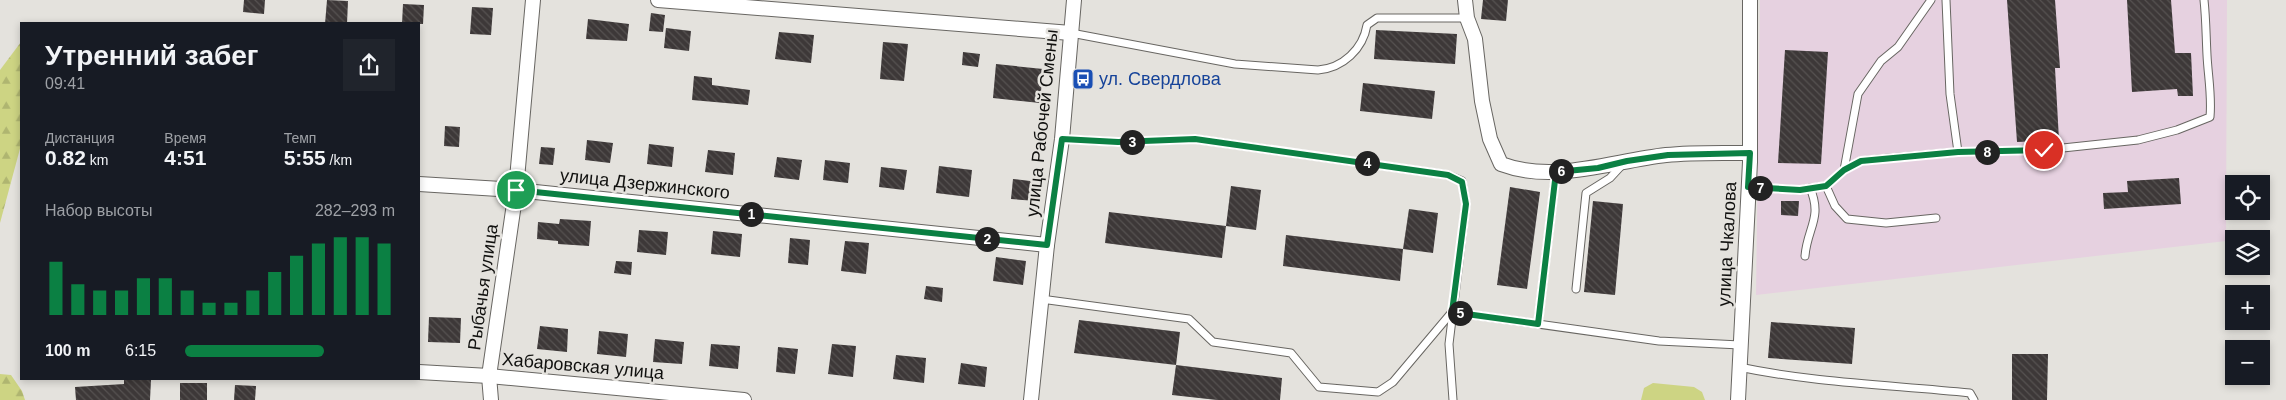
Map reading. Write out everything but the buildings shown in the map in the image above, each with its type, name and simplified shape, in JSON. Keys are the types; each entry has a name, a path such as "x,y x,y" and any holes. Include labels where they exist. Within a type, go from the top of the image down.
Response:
{"street":[{"name":"Рыбачья улица","path":"491,400 490,376 516,190 533,0"},
{"path":"658,0 1071,33"},
{"name":"улица Рабочей Смены","path":"1031,400 1047,245 1062,139 1074,0"},
{"path":"1465,0 1467,18 1475,39 1482,101 1490,140 1501,164 1517,170 1556,172 1598,168 1627,161 1668,155 1750,153"},
{"name":"улица Чкалова","path":"1738,400 1750,153 1750,0"},
{"name":"улица Дзержинского","path":"420,184 516,190 1047,245"},
{"name":"Хабаровская улица","path":"420,372 490,376 744,400"}],"lane":[{"path":"1844,170 1858,94 1881,61 1898,47 1931,0"},
{"path":"1946,0 1950,94 1958,152"},
{"path":"1748,187 1810,188 1826,186 1844,170 1861,161 1958,152 2044,150 2138,140 2177,130 2210,117 2212,99 2204,0"},
{"path":"1071,33 1235,64 1318,70 1329,69 1347,60 1365,37 1367,25 1377,18 1467,18"},
{"path":"1062,139 1118,142 1195,139 1448,175 1462,182 1466,204 1449,344 1453,400"},
{"path":"1576,289 1586,193 1610,178 1627,161"},
{"path":"1538,324 1556,172"},
{"path":"1826,186 1835,206 1847,219 1886,223 1936,218"},
{"path":"1805,256 1806,245 1816,220 1814,198 1810,188"},
{"path":"1041,299 1188,319 1213,342 1291,353 1319,387 1378,392 1393,382 1452,312"},
{"path":"1452,312 1659,341 1740,345"},
{"path":"1739,367 1772,374 1820,380 1970,393 1974,400"}],"shaded area":[{"path":"1760,0 2227,0 2225,241 1756,295"}],"green space":[{"path":"20,43 20,149 0,223 0,70"},
{"path":"0,374 11,375 22,391 25,400 0,400"},
{"path":"1653,383 1694,387 1702,392 1705,400 1641,400 1644,388"}],"place":[{"name":"ул. Свердлова","path":"1083,79"}],"route":[{"path":"516,190 1047,245 1062,139 1118,142 1195,139 1448,175 1462,182 1466,204 1452,312 1538,324 1556,172 1598,168 1627,161 1668,155 1750,153 1748,187 1800,190 1826,186 1844,170 1861,161 1958,152 2044,150"}]}
